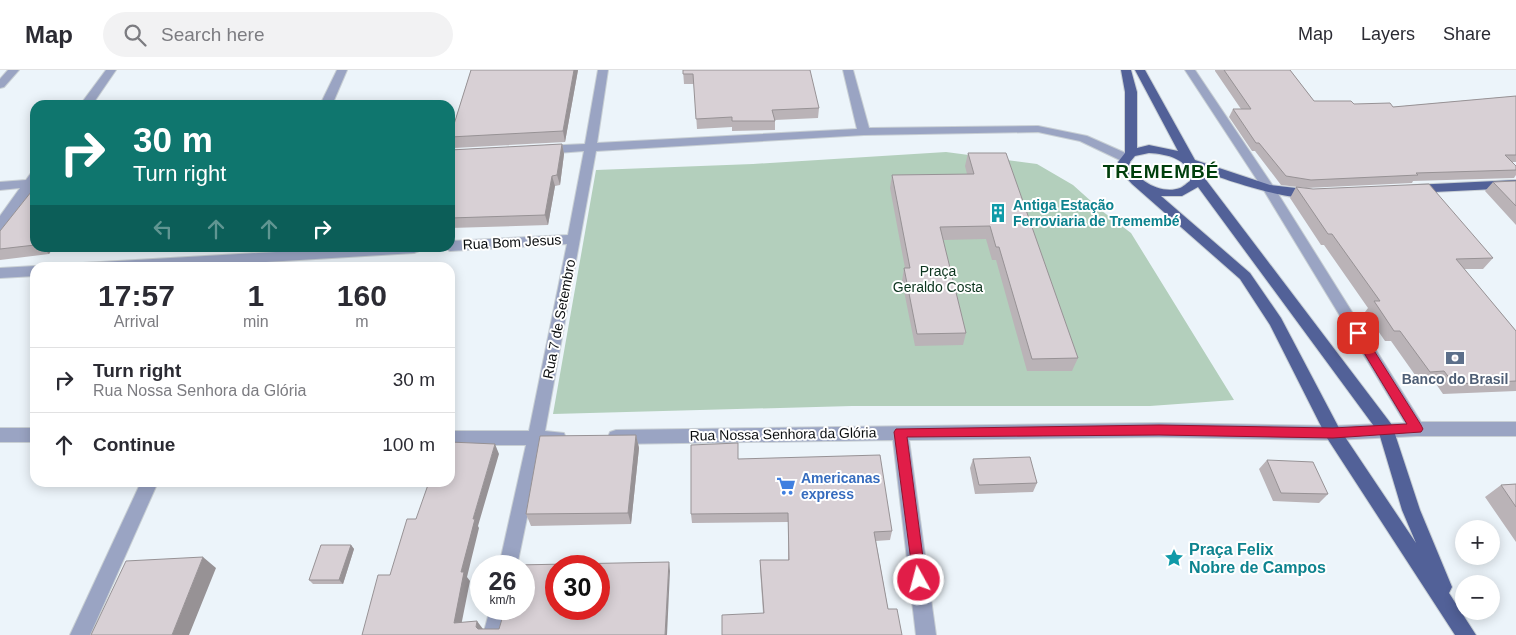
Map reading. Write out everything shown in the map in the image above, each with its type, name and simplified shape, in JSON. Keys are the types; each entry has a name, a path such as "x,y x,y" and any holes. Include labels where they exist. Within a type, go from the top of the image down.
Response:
{"main road":[{"path":"1126,70 1131,92 1128,155 1124,163 1124,169 1134,182 1143,187 1244,276 1276,322 1333,433 1461,628"},
{"path":"1140,70 1195,170 1197,177 1386,430 1411,510 1461,628"},
{"path":"1128,155 1139,150 1160,150 1181,157 1190,163 1269,190 1306,194 1326,193"},
{"path":"1143,187 1175,193 1192,188 1197,177"},
{"path":"1396,190 1516,184"}],"street":[{"path":"0,85 14,70"},
{"path":"90,100 111,70"},
{"path":"328,100 342,70"},
{"name":"Rua 7 de Setembro","path":"510,555 536,438 574,239 603,70"},
{"path":"848,70 864,132"},
{"path":"1190,70 1269,190 1417,429"},
{"path":"534,150 864,132 1038,129 1083,138 1128,155"},
{"path":"0,186 30,181"},
{"path":"0,226 30,185"},
{"name":"Rua Bom Jesus","path":"455,246 574,239"},
{"path":"178,262 345,252"},
{"path":"0,273 30,271"},
{"name":"Rua Nossa Senhora da Glória","path":"605,437 900,432 1159,430 1333,433 1417,429 1516,429"},
{"path":"900,432 926,635"},
{"path":"0,435 30,435"},
{"path":"455,438 575,438"},
{"path":"80,635 148,487"},
{"path":"493,635 496,620"}],"green space":[{"name":"Praça Geraldo Costa","path":"946,152 1037,164 1073,185 1102,211 1131,233 1234,400 1150,406 852,406 553,414 596,170 753,164"}],"building":[{"path":"471,70 574,70 563,131 455,137 455,121"},
{"path":"683,70 810,70 819,108 772,110 775,121 732,121 732,117 696,119 693,74 683,74"},
{"path":"1224,70 1290,70 1314,101 1351,101 1354,104 1390,103 1393,107 1516,96 1516,155 1505,155 1516,166 1516,170 1416,173 1418,175 1311,180 1286,176 1259,143 1256,143 1233,109 1251,109"},
{"path":"562,144 557,175 552,176 545,215 455,218 455,150"},
{"path":"968,153 1006,153 1078,358 1032,359 999,247 996,247 990,226 940,227 966,333 917,334 904,268 910,268 892,175 974,174"},
{"path":"1516,181 1516,206 1493,182"},
{"path":"1429,184 1493,258 1456,259 1516,331 1516,381 1454,384 1444,371 1430,372 1400,331 1394,331 1374,301 1380,301 1332,234 1328,234 1296,187 1313,189"},
{"path":"30,193 30,246 0,249 0,231"},
{"path":"636,435 628,513 526,514 540,436"},
{"path":"455,442 495,444 473,519 475,519 461,572 464,572 454,623 477,621 476,627 478,629 499,629 502,620 535,620 535,565 545,564 545,620 610,620 610,563 669,562 665,635 362,635 378,575 390,575 407,519 416,519 427,487 455,487"},
{"path":"738,443 738,459 880,455 892,531 874,532 888,609 897,609 902,635 722,635 722,615 764,613 760,560 789,560 788,513 691,514 691,445"},
{"path":"1030,457 1037,483 979,485 973,459"},
{"path":"1267,460 1313,462 1328,494 1281,493"},
{"path":"1516,484 1516,507 1501,485"},
{"path":"321,545 351,545 339,580 309,580"},
{"path":"203,557 172,635 91,635 126,561"}],"place":[{"name":"Antiga Estação Ferroviaria de Tremembé","path":"998,213"},
{"name":"Banco do Brasil","path":"1455,358"},
{"name":"Americanas express","path":"786,486"},
{"name":"Praça Felix Nobre de Campos","path":"1174,558"}],"district":[{"name":"TREMEMBÉ","path":"1161,171"}],"route":[{"path":"919,580 900,432 1159,430 1333,433 1417,429 1358,333"}]}
